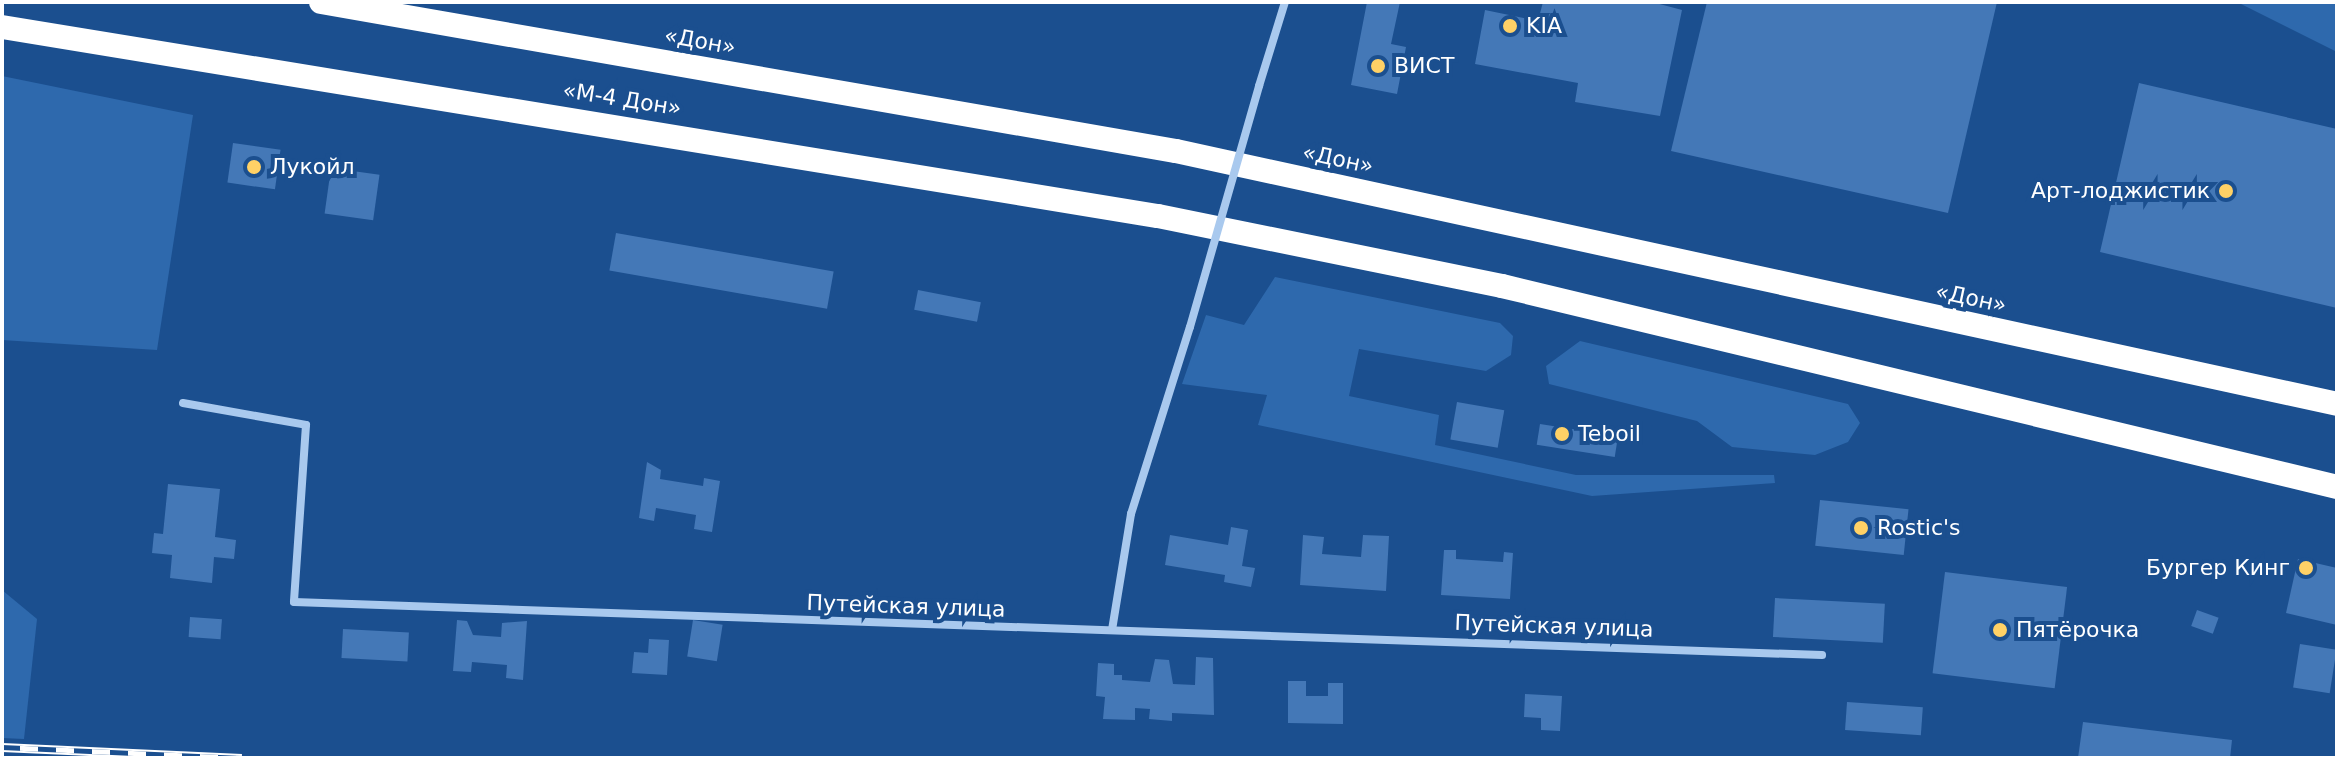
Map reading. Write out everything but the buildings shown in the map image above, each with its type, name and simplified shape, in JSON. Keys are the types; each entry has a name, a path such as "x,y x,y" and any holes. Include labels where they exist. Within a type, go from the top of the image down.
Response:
{"highway":[{"name":"«Дон»","path":"321,2 1176,151 2337,404"},
{"name":"«М-4 Дон»","path":"2,27 719,141 1233,232 1502,286 2337,487"}],"street":[{"path":"1112,630 1131,514 1190,327 1285,2"},
{"name":"Путейская улица","path":"183,403 306,425 294,602 1822,655"}],"shaded area":[{"path":"2237,2 2337,2 2337,52"},
{"path":"2,76 193,115 157,350 2,340"},
{"path":"1275,277 1500,323 1513,336 1511,355 1486,371 1359,349 1349,396 1439,415 1435,445 1576,475 1774,475 1775,483 1592,496 1258,425 1267,395 1182,384 1206,315 1244,325"},
{"path":"1580,341 1848,404 1860,423 1848,442 1815,455 1732,447 1697,421 1549,384 1546,366"},
{"path":"2,590 37,619 24,739 2,738"}],"railway":[{"path":"2,747 242,758"}],"place":[{"name":"KIA","path":"1510,26"},
{"name":"ВИСТ","path":"1378,66"},
{"name":"Лукойл","path":"254,167"},
{"name":"Арт-лоджистик","path":"2226,191"},
{"name":"Teboil","path":"1562,434"},
{"name":"Rostic's","path":"1861,528"},
{"name":"Бургер Кинг","path":"2306,568"},
{"name":"Пятёрочка","path":"2000,630"}]}
